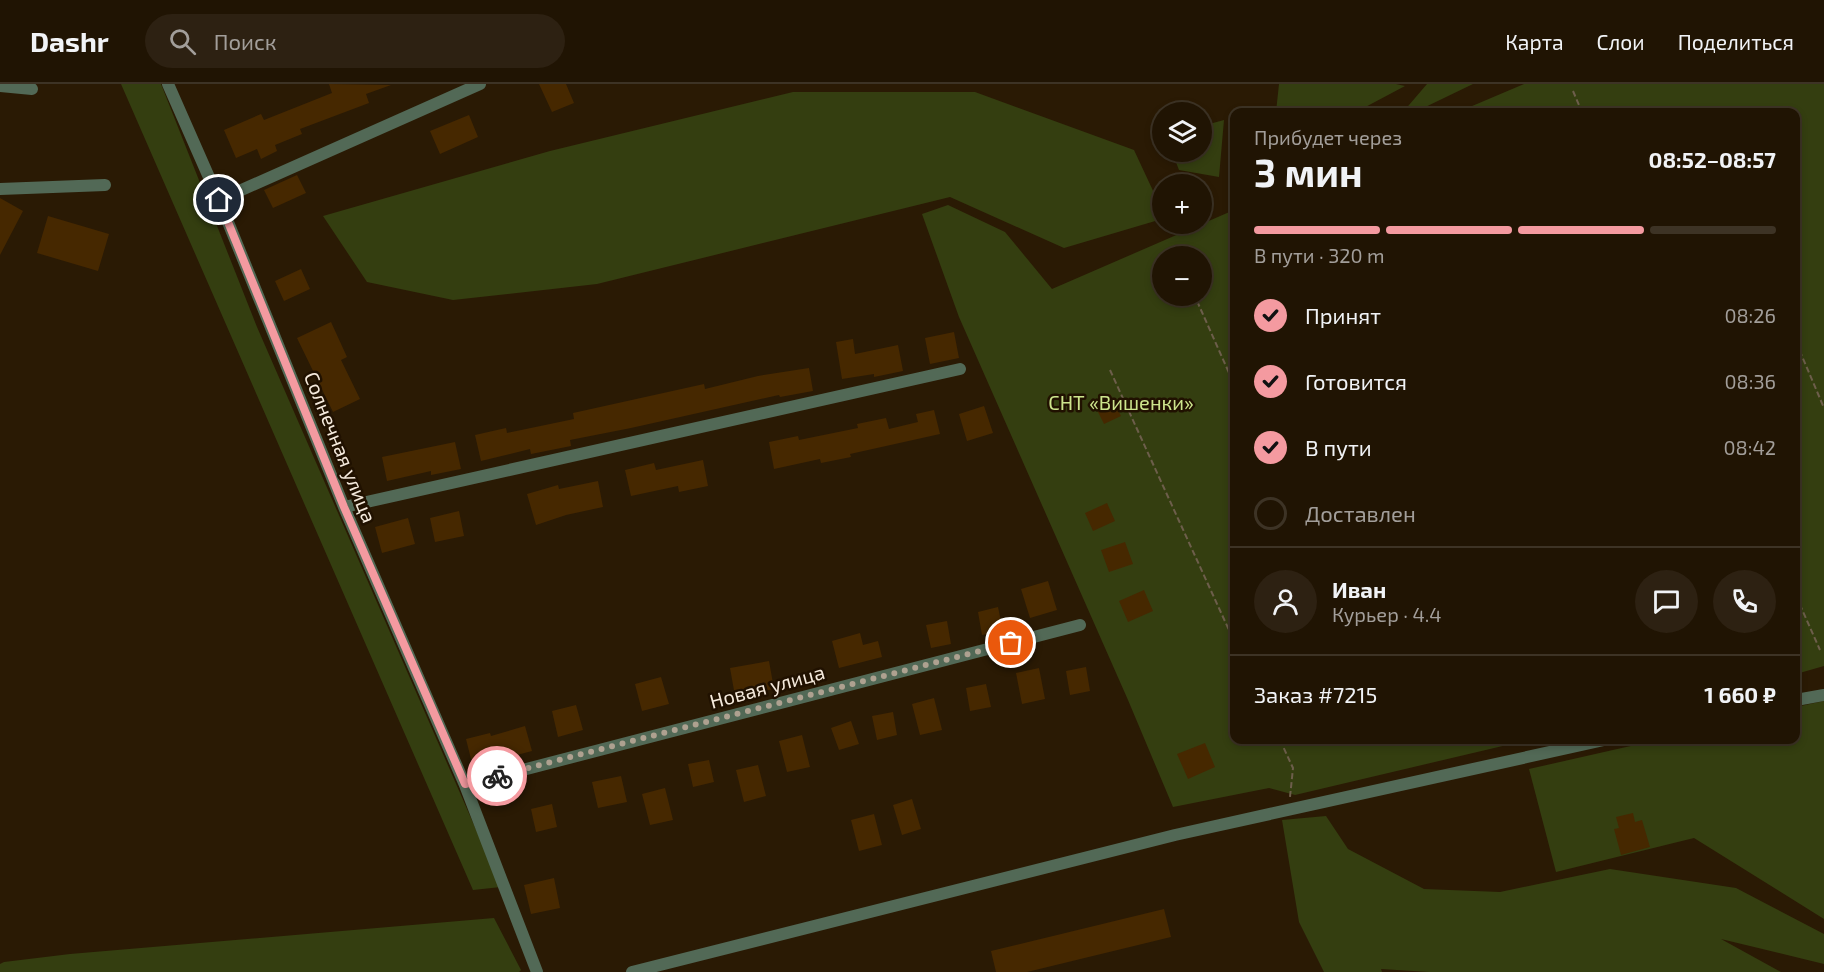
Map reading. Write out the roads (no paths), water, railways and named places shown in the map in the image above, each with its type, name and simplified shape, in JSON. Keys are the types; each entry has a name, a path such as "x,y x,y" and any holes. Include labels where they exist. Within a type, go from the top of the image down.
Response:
{"street":[{"name":"Солнечная улица","path":"168,84 219,200 344,507 465,784 537,972"},
{"path":"219,200 480,84"},
{"path":"0,86 32,88"},
{"path":"0,189 105,185"},
{"path":"344,507 960,369"},
{"name":"Новая улица","path":"465,784 1080,625"},
{"path":"1800,699 1824,695"},
{"path":"632,972 1175,835 1586,744"}],"park label":[{"name":"СНТ «Вишенки»","path":"1121,402"}]}
